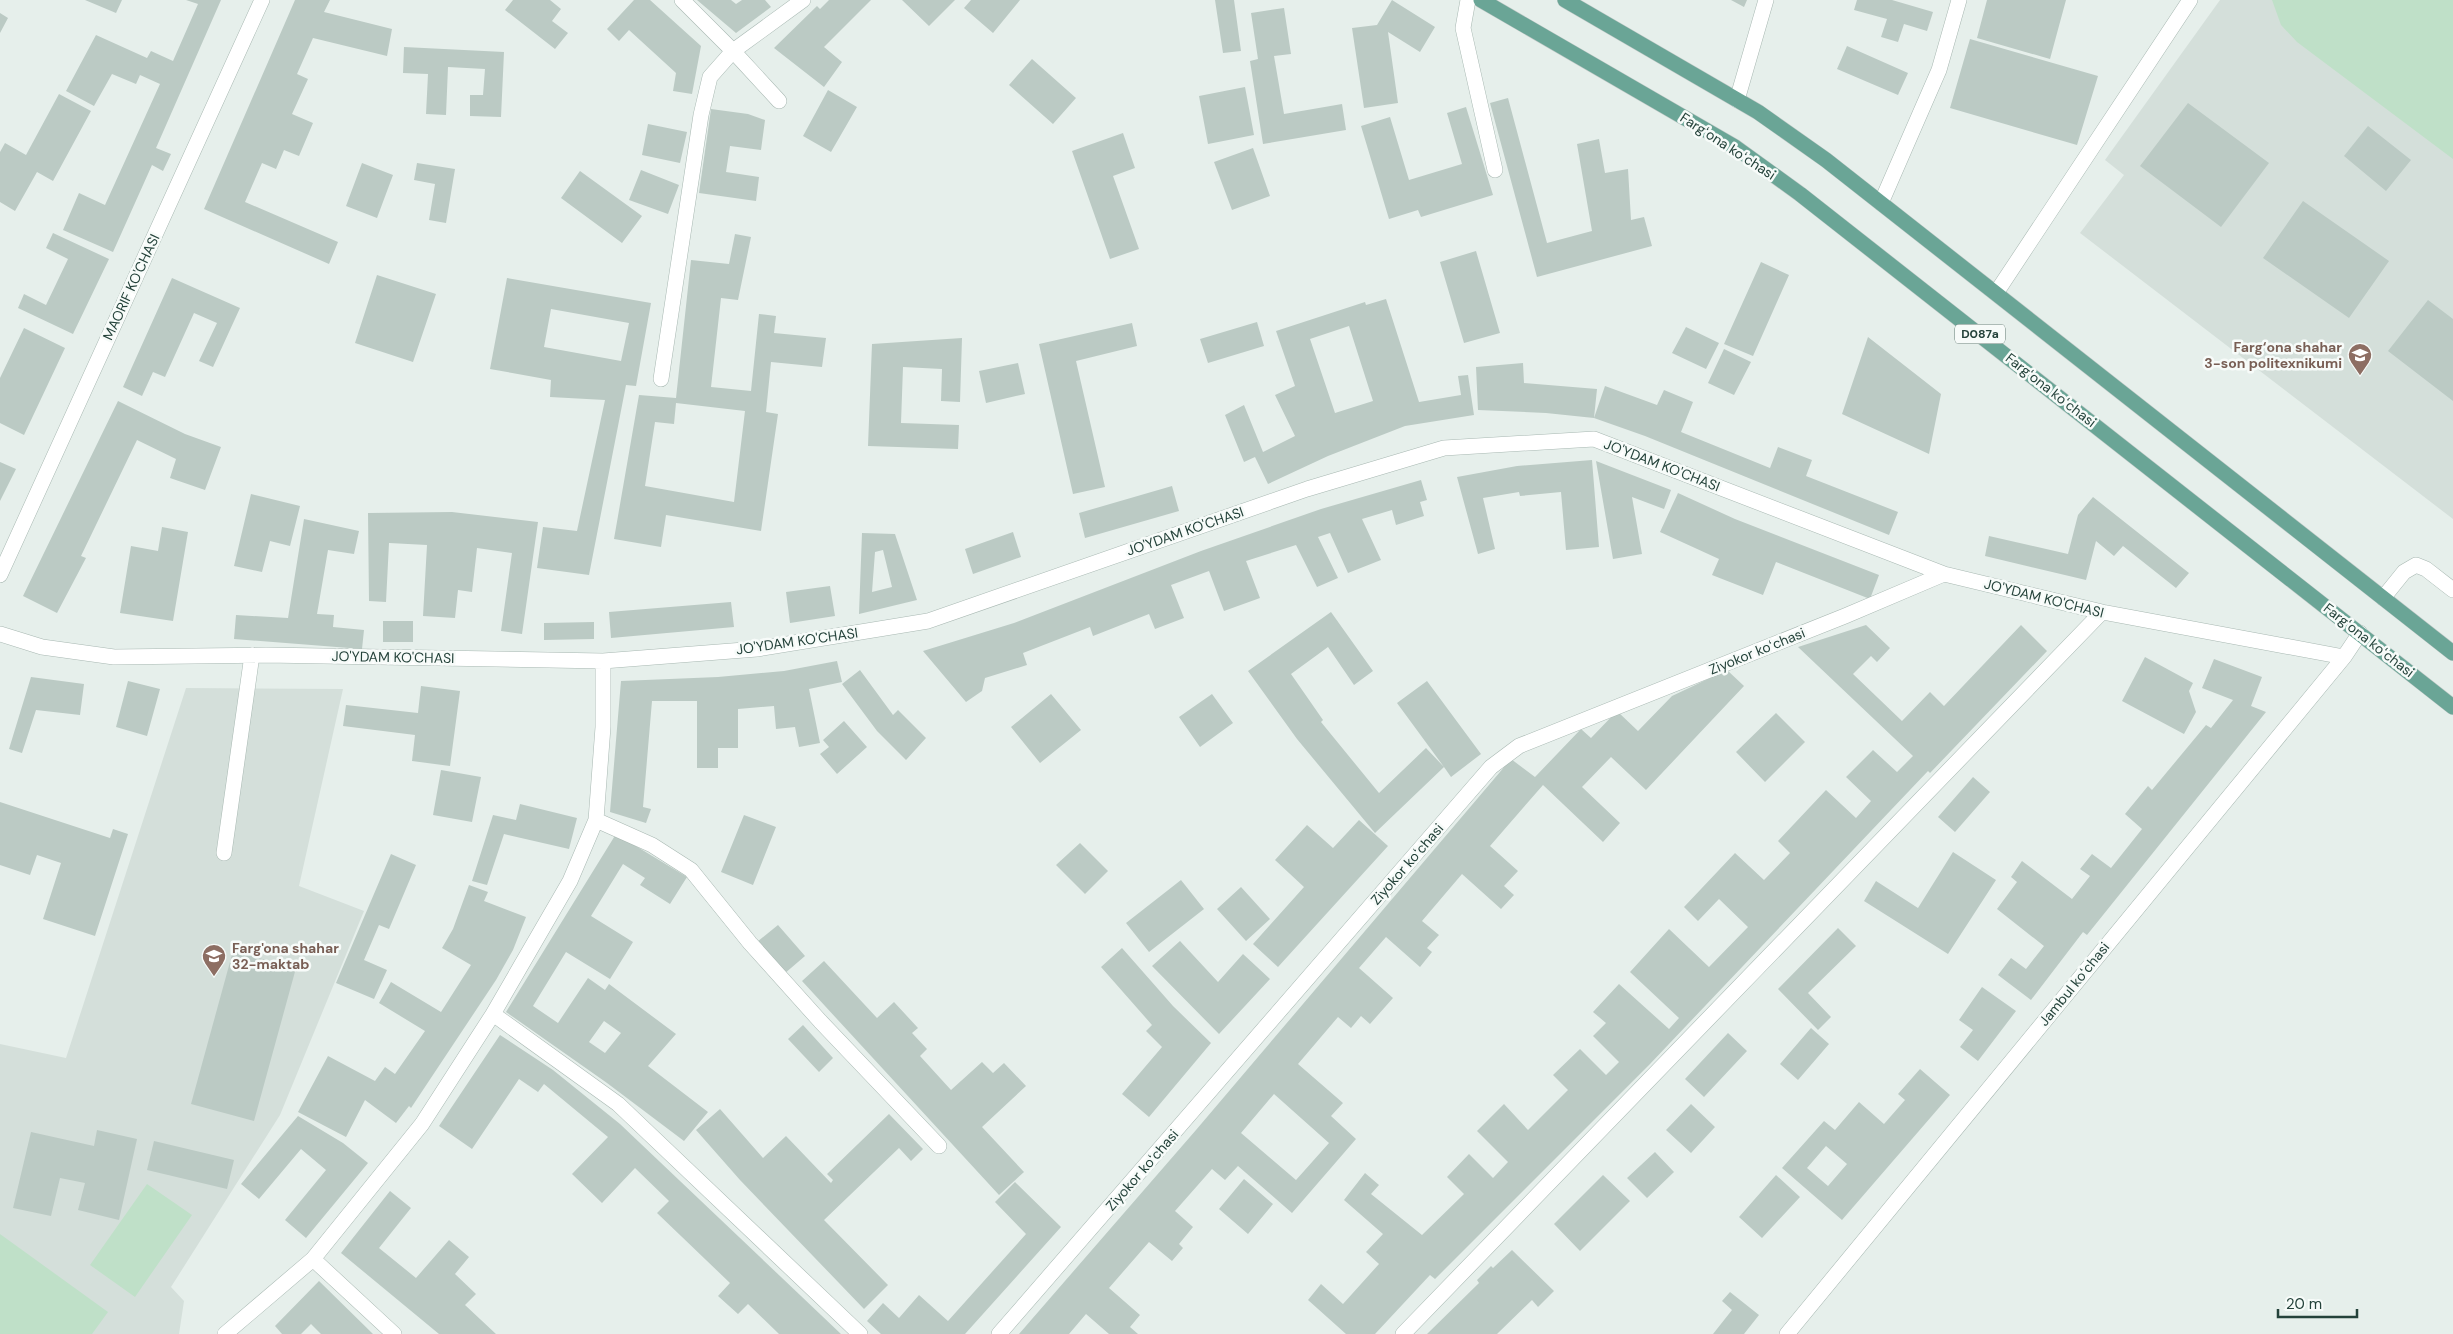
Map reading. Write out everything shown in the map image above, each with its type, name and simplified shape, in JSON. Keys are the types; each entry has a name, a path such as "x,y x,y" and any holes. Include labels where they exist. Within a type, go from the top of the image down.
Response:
{"main road":[{"name":"Fargʻona koʻchasi","path":"1480,0 1735,147 1793,188 2453,707"},
{"name":"D087a","path":"1565,0 1737,100 1803,144 1996,293 2453,653"}],"street":[{"name":"MAORIF KO'CHASI","path":"0,575 262,0"},
{"path":"682,0 780,101"},
{"path":"661,379 701,115 710,77 733,51 803,0"},
{"path":"1468,0 1463,28 1495,170"},
{"path":"1737,100 1766,0"},
{"path":"1881,203 1939,70 1959,0"},
{"path":"1996,293 2190,0"},
{"name":"JO'YDAM KO'CHASI","path":"0,634 42,647 114,657 252,655 603,661 757,649 928,621 1307,489 1444,448 1594,439 1944,574 2102,612 2344,657"},
{"path":"2383,598 2404,572 2416,565 2426,569 2453,590"},
{"name":"Ziyokor koʻchasi","path":"999,1334 1491,767 1519,746 1845,616 1944,574"},
{"path":"1403,1334 2102,612"},
{"name":"Jambul koʻchasi","path":"1787,1334 2344,657 2360,633"},
{"path":"224,853 252,655"},
{"path":"225,1334 313,1259 422,1124 493,1014 570,881 596,820 603,727 603,661"},
{"path":"596,820 652,845 690,870 750,943 820,1021 939,1146"},
{"path":"493,1014 618,1104 860,1334"},
{"path":"313,1259 394,1334"}],"shaded area":[{"name":"Farg‘ona shahar 3-son politexnikumi","path":"2220,0 2453,0 2453,519 2080,233 2124,175 2105,160"},
{"name":"Farg'ona shahar 32-maktab","path":"186,688 343,689 299,886 364,911 280,1115 171,1287 184,1301 179,1334 0,1334 0,1044 66,1058"}],"green space":[{"path":"2272,0 2453,0 2453,159 2297,42 2281,25"},
{"path":"147,1184 192,1215 135,1297 90,1265"},
{"path":"0,1234 108,1312 92,1334 0,1334"}],"building":[{"path":"85,0 122,0 116,13"},
{"path":"186,0 221,0 156,148 171,154 163,171 152,165 113,252 63,230 79,193 105,205 160,84 140,75 136,84 112,74 94,106 66,91 96,35 147,58 151,51 173,61 198,4"},
{"path":"295,0 330,0 324,12 392,29 387,56 313,38 297,74 308,79 292,114 313,123 299,156 284,150 276,169 262,163 245,202 338,242 329,264 204,209"},
{"path":"513,0 550,0 561,9 552,21 568,33 555,49 505,10"},
{"path":"634,0 650,0 701,46 692,94 673,91 676,73 629,30 619,41 607,29"},
{"path":"697,0 731,0 736,4 742,0 765,0 771,7 736,33"},
{"path":"829,0 871,0 824,47 842,62 824,87 774,48 817,6 820,9"},
{"path":"902,0 955,0 929,26"},
{"path":"971,0 1020,0 993,33 964,8"},
{"path":"1215,0 1234,0 1241,51 1223,53"},
{"path":"1392,0 1435,27 1420,52 1388,32 1398,103 1364,108 1352,28 1377,25"},
{"path":"1731,0 1747,0 1744,7"},
{"path":"1857,0 1892,0 1933,12 1927,31 1904,24 1898,42 1881,37 1887,19 1854,10"},
{"path":"1987,0 2066,0 2050,59 1977,38"},
{"path":"1284,8 1291,54 1274,56 1284,114 1342,104 1346,130 1263,144 1250,61 1258,59 1251,13"},
{"path":"0,13 8,18 0,33"},
{"path":"1970,39 2098,76 2077,145 1950,108"},
{"path":"1847,46 1908,73 1898,95 1837,69"},
{"path":"404,47 504,52 501,117 470,116 470,95 483,95 485,69 448,67 446,115 426,114 428,74 403,73"},
{"path":"1032,59 1076,98 1053,124 1009,85"},
{"path":"1245,87 1254,135 1208,144 1199,96"},
{"path":"828,90 857,107 831,152 803,136"},
{"path":"59,94 91,111 53,181 37,172 15,211 0,202 0,152 5,143 26,155"},
{"path":"1508,98 1547,243 1592,231 1577,144 1599,139 1605,173 1628,169 1631,220 1644,217 1652,246 1537,277 1490,103"},
{"path":"2188,103 2269,163 2221,227 2140,166"},
{"path":"1466,107 1493,195 1421,217 1418,210 1389,219 1361,126 1390,117 1409,180 1462,164 1447,113"},
{"path":"711,109 748,114 765,120 761,150 730,146 726,172 759,177 756,201 699,193"},
{"path":"648,124 687,132 680,163 642,155"},
{"path":"2368,126 2411,160 2386,191 2344,156"},
{"path":"1123,133 1135,168 1113,176 1139,249 1110,259 1072,151"},
{"path":"1253,148 1270,196 1232,210 1214,162"},
{"path":"362,163 393,175 377,218 346,206"},
{"path":"417,163 455,169 446,223 429,220 435,184 414,180"},
{"path":"641,170 679,185 668,214 629,200"},
{"path":"580,171 642,216 622,243 561,198"},
{"path":"2303,201 2389,261 2349,318 2263,258"},
{"path":"53,233 109,259 73,334 18,308 24,294 46,305 68,259 46,248"},
{"path":"735,234 751,237 738,300 721,298 711,387 751,391 759,314 776,316 774,333 826,338 822,367 771,362 766,412 778,414 761,531 666,515 661,547 614,539 639,395 676,398 691,260 729,264","holes":["676,403 745,411 734,502 645,486 655,422 674,424"]},
{"path":"1476,251 1500,333 1464,343 1440,262"},
{"path":"1761,262 1789,275 1753,356 1724,344"},
{"path":"377,275 436,294 413,362 355,343"},
{"path":"172,278 240,308 213,367 199,361 217,323 194,313 165,377 153,372 142,396 123,387"},
{"path":"507,278 651,303 636,386 626,385 589,575 537,568 543,527 577,531 605,400 550,397 551,380 490,369","holes":["551,309 629,323 621,361 544,347"]},
{"path":"1386,299 1419,402 1461,395 1458,376 1468,375 1474,415 1405,426 1328,456 1268,484 1255,457 1244,462 1225,415 1244,405 1263,452 1295,436 1275,395 1295,386 1276,331 1365,302 1366,305","holes":["1349,326 1373,401 1335,413 1310,339"]},
{"path":"2428,300 2453,319 2453,401 2388,351"},
{"path":"1257,322 1264,346 1208,363 1200,339"},
{"path":"1132,323 1137,346 1076,361 1105,487 1073,494 1039,344"},
{"path":"1686,327 1719,343 1706,369 1672,353"},
{"path":"24,328 65,348 24,435 0,423 0,378"},
{"path":"1868,337 1941,394 1929,454 1842,414"},
{"path":"962,338 960,402 941,401 942,369 903,367 901,423 959,425 958,449 868,446 872,344"},
{"path":"1724,349 1751,362 1734,395 1708,383"},
{"path":"1018,363 1025,394 986,403 979,371"},
{"path":"1523,363 1524,383 1597,389 1594,418 1546,413 1478,410 1476,367"},
{"path":"1605,386 1657,405 1664,390 1693,402 1681,432 1770,468 1778,447 1812,460 1806,476 1898,512 1889,535 1645,436 1594,418"},
{"path":"118,401 185,434 221,447 205,490 170,478 176,459 137,440 81,556 86,558 57,613 23,596"},
{"path":"1592,460 1599,547 1566,550 1561,492 1520,496 1519,492 1483,498 1495,549 1478,554 1457,477 1517,466"},
{"path":"1596,461 1671,490 1664,509 1632,497 1642,554 1613,559"},
{"path":"0,462 16,469 0,501"},
{"path":"1421,480 1427,500 1420,502 1424,516 1396,525 1392,510 1362,519 1381,560 1348,573 1330,533 1318,537 1338,578 1317,587 1296,545 1246,561 1260,598 1224,611 1209,571 1171,585 1184,618 1155,629 1149,614 1093,636 1090,627 1023,653 1027,665 985,678 982,691 966,702 923,651 1014,623 1201,551 1321,509"},
{"path":"1172,486 1179,511 1085,538 1079,513"},
{"path":"1678,493 1735,519 1879,575 1870,599 1776,562 1763,595 1712,575 1719,559 1660,532"},
{"path":"251,494 300,506 290,546 270,541 262,572 234,566"},
{"path":"2093,497 2189,573 2176,588 2123,546 2114,556 2096,541 2086,580 1985,556 1989,536 2068,554 2078,515"},
{"path":"452,512 538,522 522,634 501,631 512,553 477,548 472,592 458,590 455,618 423,616 427,545 389,543 386,602 369,601 368,513"},
{"path":"304,519 359,531 354,554 328,550 317,614 334,615 333,627 364,630 362,649 234,639 236,615 288,618"},
{"path":"162,527 188,532 173,621 120,613 131,546 158,551"},
{"path":"1013,532 1021,557 973,574 965,549"},
{"path":"862,533 895,534 917,600 859,614","holes":["883,550 892,587 872,592 875,552"]},
{"path":"830,586 835,616 790,623 786,592"},
{"path":"731,602 734,627 611,638 609,612"},
{"path":"1331,612 1373,671 1354,685 1328,647 1291,674 1323,720 1321,722 1379,793 1426,748 1444,767 1375,833 1297,739 1248,671"},
{"path":"383,621 413,621 413,642 383,642"},
{"path":"594,622 594,639 544,640 544,623"},
{"path":"1866,625 1890,648 1877,662 1871,656 1853,674 1902,721 1930,692 1944,706 2021,625 2047,651 1930,773 1928,771 1650,1064 1435,1279 1430,1275 1375,1334 1346,1334 1308,1300 1321,1284 1343,1304 1379,1264 1366,1252 1383,1234 1344,1200 1365,1173 1379,1185 1371,1194 1422,1235 1464,1194 1447,1177 1469,1154 1493,1178 1508,1162 1477,1131 1504,1104 1528,1130 1568,1090 1553,1075 1580,1049 1606,1075 1619,1062 1593,1036 1606,1023 1593,1012 1619,984 1669,1029 1679,1018 1630,972 1669,929 1709,967 1748,927 1719,899 1698,921 1684,907 1735,853 1764,880 1790,853 1778,841 1826,790 1856,818 1871,801 1846,777 1873,750 1897,772 1913,756 1798,647"},
{"path":"2145,657 2193,683 2189,691 2196,712 2184,734 2122,701"},
{"path":"2214,659 2262,677 2251,706 2266,712 2087,935 2083,932 2031,1000 1998,975 2011,958 2026,969 2044,946 1997,909 2017,882 2011,877 2022,861 2072,899 2090,876 2080,869 2092,854 2111,868 2142,829 2125,814 2148,786 2152,790 2206,725 2211,728 2233,700 2202,688"},
{"path":"837,661 842,682 809,689 820,743 799,747 795,727 776,729 774,706 738,709 738,748 718,748 718,768 697,768 697,701 652,701 643,807 651,809 646,823 610,812 621,681 718,677 784,671"},
{"path":"860,670 893,715 898,710 926,738 906,760 877,731 842,684"},
{"path":"1727,670 1744,686 1646,790 1611,757 1582,787 1620,823 1603,842 1543,785 1490,846 1518,871 1504,886 1514,895 1501,909 1462,874 1422,921 1439,935 1427,948 1432,952 1420,967 1386,937 1359,968 1393,998 1370,1024 1361,1016 1351,1028 1338,1017 1298,1064 1343,1103 1331,1116 1356,1139 1292,1213 1238,1166 1225,1180 1212,1169 1175,1211 1193,1227 1179,1244 1183,1248 1172,1261 1149,1242 1109,1288 1140,1315 1130,1327 1138,1334 1109,1334 1086,1314 1069,1334 1019,1334 1196,1130 1511,759 1535,777 1581,729 1591,738 1617,711 1638,731 1672,696","holes":["1274,1094 1329,1143 1296,1180 1241,1133"]},
{"path":"31,677 84,684 80,715 36,710 22,753 9,749"},
{"path":"128,681 160,689 147,736 116,727"},
{"path":"1427,681 1481,754 1451,777 1397,703"},
{"path":"421,686 460,691 450,766 412,761 415,735 343,726 346,705 418,713"},
{"path":"1051,694 1081,730 1040,763 1011,727"},
{"path":"1212,694 1233,723 1200,747 1179,717"},
{"path":"1776,713 1805,742 1765,782 1736,752"},
{"path":"844,721 867,747 837,774 820,754 829,747 823,740"},
{"path":"441,770 481,777 472,822 433,815"},
{"path":"1973,777 1990,792 1955,832 1938,817"},
{"path":"0,802 110,838 113,829 128,834 95,936 43,919 61,863 37,855 30,875 0,865"},
{"path":"520,804 577,818 569,849 504,834 487,885 472,881 493,815 516,820"},
{"path":"744,815 776,827 753,885 721,872"},
{"path":"1359,820 1388,846 1278,967 1253,944 1304,887 1275,860 1307,825 1333,848"},
{"path":"616,834 687,877 670,904 640,885 645,878 623,864 591,916 633,942 610,979 566,952 533,1006 558,1023 588,978 605,990 609,984 676,1034 648,1066 708,1112 684,1141 607,1083 506,1012","holes":["604,1021 621,1033 605,1053 589,1042"]},
{"path":"1080,843 1108,871 1085,894 1056,865"},
{"path":"1953,852 1996,880 1948,954 1864,901 1876,881 1918,908"},
{"path":"391,854 416,865 389,929 379,925 364,960 387,970 374,999 336,983"},
{"path":"1181,880 1204,909 1149,952 1126,923"},
{"path":"469,885 488,892 484,901 526,917 513,950 496,980 411,1108 409,1106 396,1123 365,1100 346,1137 298,1112 328,1056 375,1081 385,1067 395,1074 425,1031 379,1003 391,982 441,1012 471,965 442,948 453,929"},
{"path":"1241,887 1270,919 1246,941 1217,909"},
{"path":"778,925 805,956 784,974 757,942"},
{"path":"1838,928 1856,946 1808,993 1831,1017 1818,1030 1778,989"},
{"path":"1180,941 1218,982 1243,954 1270,979 1219,1034 1152,966"},
{"path":"1122,948 1173,1006 1211,1043 1149,1117 1122,1094 1162,1047 1146,1031 1152,1025 1101,967"},
{"path":"233,951 296,968 254,1121 191,1104"},
{"path":"824,961 877,1018 894,1002 918,1028 912,1033 927,1049 920,1056 951,1090 982,1062 993,1073 1004,1063 1026,1086 982,1127 1024,1172 999,1195 802,981"},
{"path":"1982,987 2016,1011 1978,1061 1960,1047 1973,1030 1959,1020"},
{"path":"803,1025 833,1058 819,1072 788,1039"},
{"path":"1811,1028 1829,1044 1798,1080 1780,1064"},
{"path":"1728,1033 1747,1051 1704,1097 1685,1079"},
{"path":"500,1035 553,1070 620,1124 841,1334 779,1334 748,1304 738,1314 718,1296 730,1283 657,1213 669,1201 635,1168 602,1203 572,1174 608,1137 544,1084 538,1092 519,1079 472,1149 439,1126"},
{"path":"1920,1069 1950,1095 1842,1220 1782,1168 1824,1121 1835,1130 1859,1102 1884,1124 1905,1100 1898,1094","holes":["1826,1146 1847,1164 1828,1186 1807,1168"]},
{"path":"1691,1104 1715,1127 1691,1153 1666,1130"},
{"path":"720,1109 763,1158 786,1136 831,1183 833,1180 827,1174 889,1114 923,1149 911,1161 899,1148 824,1220 888,1285 864,1309 740,1180 696,1130"},
{"path":"298,1116 343,1143 368,1163 306,1238 285,1220 326,1170 301,1149 259,1199 241,1184"},
{"path":"97,1130 137,1139 119,1220 78,1210 85,1183 60,1178 51,1216 13,1208 31,1132 94,1146"},
{"path":"154,1141 234,1160 227,1189 147,1170"},
{"path":"1655,1152 1674,1172 1647,1198 1627,1178"},
{"path":"1603,1175 1630,1201 1580,1251 1554,1224"},
{"path":"1776,1175 1800,1197 1762,1238 1739,1217"},
{"path":"1244,1179 1273,1204 1248,1234 1219,1209"},
{"path":"1015,1182 1061,1227 965,1334 881,1334 867,1321 883,1303 899,1318 919,1295 948,1321 1026,1234 995,1202"},
{"path":"390,1191 411,1208 379,1248 416,1278 449,1240 469,1257 455,1274 476,1294 465,1305 496,1334 439,1334 341,1253"},
{"path":"1512,1250 1554,1291 1538,1307 1532,1300 1497,1334 1427,1334 1479,1283 1477,1280 1491,1266 1493,1268"},
{"path":"319,1281 373,1334 321,1334 311,1324 301,1334 282,1334 275,1326"},
{"path":"1730,1292 1759,1315 1744,1334 1713,1334 1732,1310 1722,1301"}],"place":[{"name":"Farg‘ona shahar 3-son politexnikumi","path":"2360,376"},
{"name":"Farg'ona shahar 32-maktab","path":"214,977"}]}
